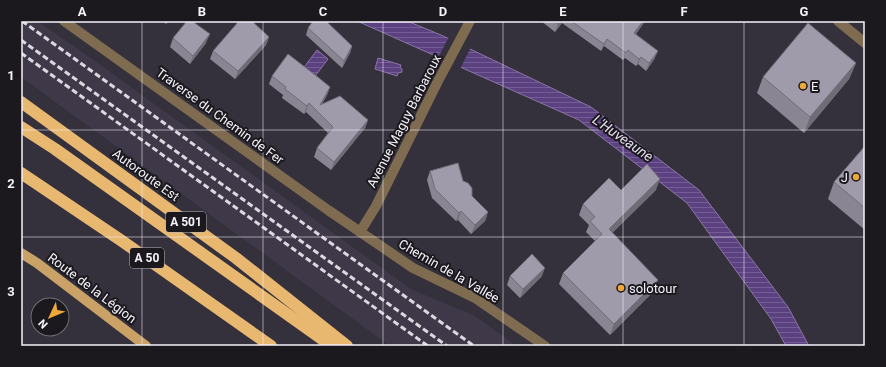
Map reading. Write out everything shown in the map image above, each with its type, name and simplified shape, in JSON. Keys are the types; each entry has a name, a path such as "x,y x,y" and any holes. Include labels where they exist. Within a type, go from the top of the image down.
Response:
{"highway":[{"name":"Autoroute Est","path":"21,102 236,258 347,346"},
{"name":"A 50","path":"21,127 55,149 332,346"},
{"name":"A 50","path":"21,173 122,241 271,346"}],"main road":[{"name":"Route de la Légion","path":"21,253 37,263 146,346"}],"street":[{"name":"Traverse du Chemin de Fer","path":"64,21 360,232"},
{"name":"Avenue Maguy Barbaroux","path":"360,232 376,206 437,83 470,21"},
{"path":"838,21 865,43"},
{"name":"Chemin de la Vallée","path":"360,232 413,268 475,298 545,346"}],"shaded area":[{"path":"21,21 37,21 81,51 411,289 475,316 517,346 390,346 21,77"}],"water":[{"name":"L'Huveaune","path":"357,21 407,21 441,35 591,107 699,190 788,307 809,346 786,346 771,319 687,203 579,120"},
{"path":"317,50 328,59 313,79 302,70"},
{"path":"378,58 401,65 400,68 402,69 402,72 398,73 397,76 375,69"}],"pier":[{"path":"449,37 471,47 460,69 438,58"}],"building":[{"path":"187,21 192,21 210,34 193,56 173,38"},
{"path":"239,21 252,21 269,37 238,71 213,51"},
{"path":"313,21 326,21 352,46 344,61 308,28"},
{"path":"553,21 561,21 558,24"},
{"path":"571,21 643,21 634,33 658,51 649,63 641,57 639,59 628,50 626,53 607,39 604,44"},
{"name":"E","path":"808,23 856,63 810,117 763,77"},
{"path":"288,54 330,87 320,105 340,96 368,120 334,162 317,148 333,127 309,103 307,106 285,89 286,87 272,76"},
{"path":"865,146 865,208 834,182"},
{"path":"458,163 463,181 468,183 472,188 472,196 488,212 475,225 461,211 459,213 435,189 430,171"},
{"path":"647,164 660,179 609,229 658,280 614,324 563,273 602,234 590,221 595,217 583,204 609,178 621,190"},
{"path":"532,254 545,268 523,289 510,276"}],"railway":[{"path":"22,21 474,346"},
{"path":"21,40 447,346"},
{"path":"21,53 428,346"}],"place":[{"name":"E","path":"803,86"},
{"name":"J","path":"856,177"},
{"name":"solotour","path":"621,288"}]}
